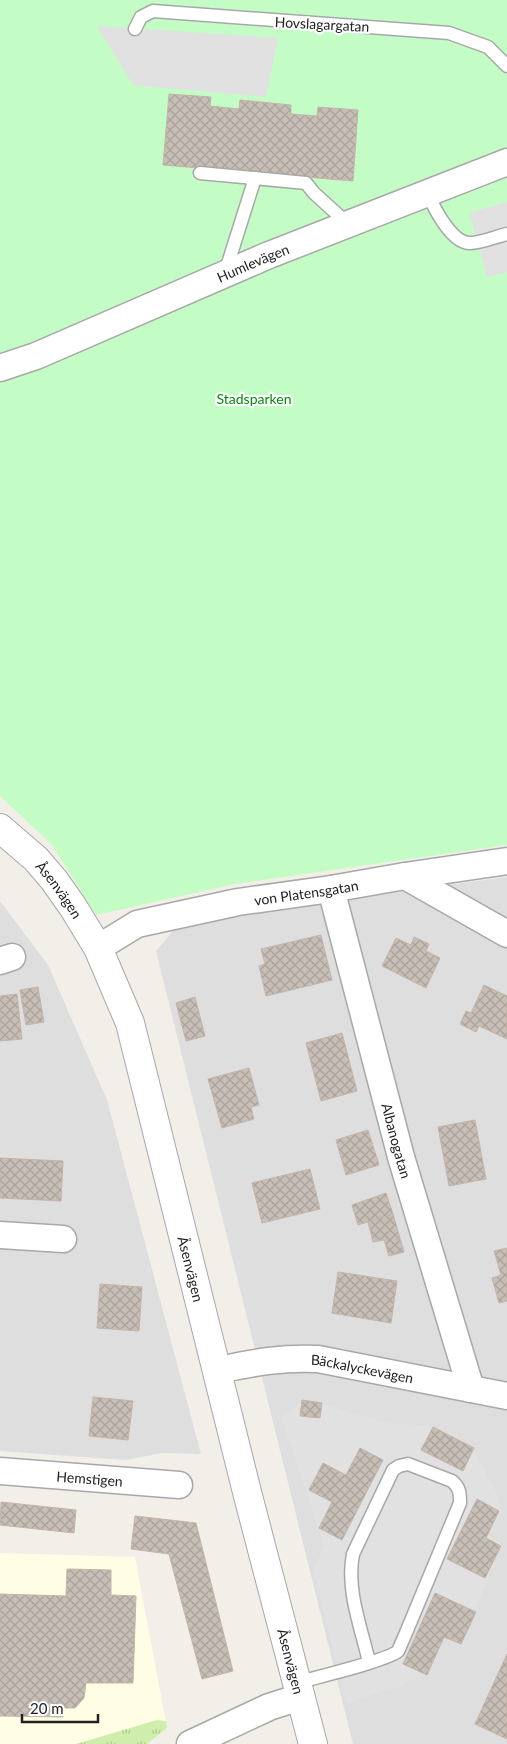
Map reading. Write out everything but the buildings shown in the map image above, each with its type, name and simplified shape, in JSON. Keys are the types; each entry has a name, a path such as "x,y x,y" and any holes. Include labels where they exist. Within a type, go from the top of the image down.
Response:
{"street":[{"name":"Humlevägen","path":"0,368 36,356 348,223 428,194 507,162"},
{"name":"Åsenvägen","path":"0,828 36,859 74,907 98,948 130,1023 248,1496 313,1744"},
{"name":"von Platensgatan","path":"98,948 136,924 238,902 507,861"},
{"path":"405,876 507,934"},
{"name":"Albanogatan","path":"331,889 401,1157 471,1389"},
{"path":"0,1235 63,1239"},
{"name":"Bäckalyckevägen","path":"218,1370 266,1360 318,1359 507,1396"},
{"name":"Hemstigen","path":"0,1471 179,1485"},
{"path":"190,1744 269,1707 298,1690"}],"lane":[{"name":"Hovslagargatan","path":"135,29 141,17 153,12 449,33 488,47 507,66"},
{"path":"200,173 306,183 314,193 348,223"},
{"path":"225,274 256,178"},
{"path":"428,194 435,210 456,237 464,242 470,243 507,234"},
{"path":"298,1690 369,1662 390,1656 398,1651 460,1503 458,1486 452,1481 408,1464 398,1466 394,1470 353,1554 351,1564 352,1590 369,1662"}],"shaded area":[{"path":"97,26 278,38 266,97 133,85"},
{"path":"507,202 507,272 487,277 469,213"},
{"path":"507,877 507,1744 353,1744 156,951 181,921"},
{"path":"0,901 48,965 107,1100 201,1454 162,1453 126,1460 0,1451"},
{"path":"302,1401 323,1404 386,1423 433,1426 474,1449 496,1492 502,1511 488,1537 503,1545 459,1644 444,1638 425,1675 402,1686 346,1703 314,1570 324,1545 281,1417"},
{"path":"0,1553 135,1557 167,1728 147,1744 0,1744"}],"green space":[{"name":"Stadsparken","path":"0,0 507,0 507,845 235,884 96,915 52,845 0,796"},
{"path":"157,1720 166,1721 167,1728 147,1744 76,1744"}]}
